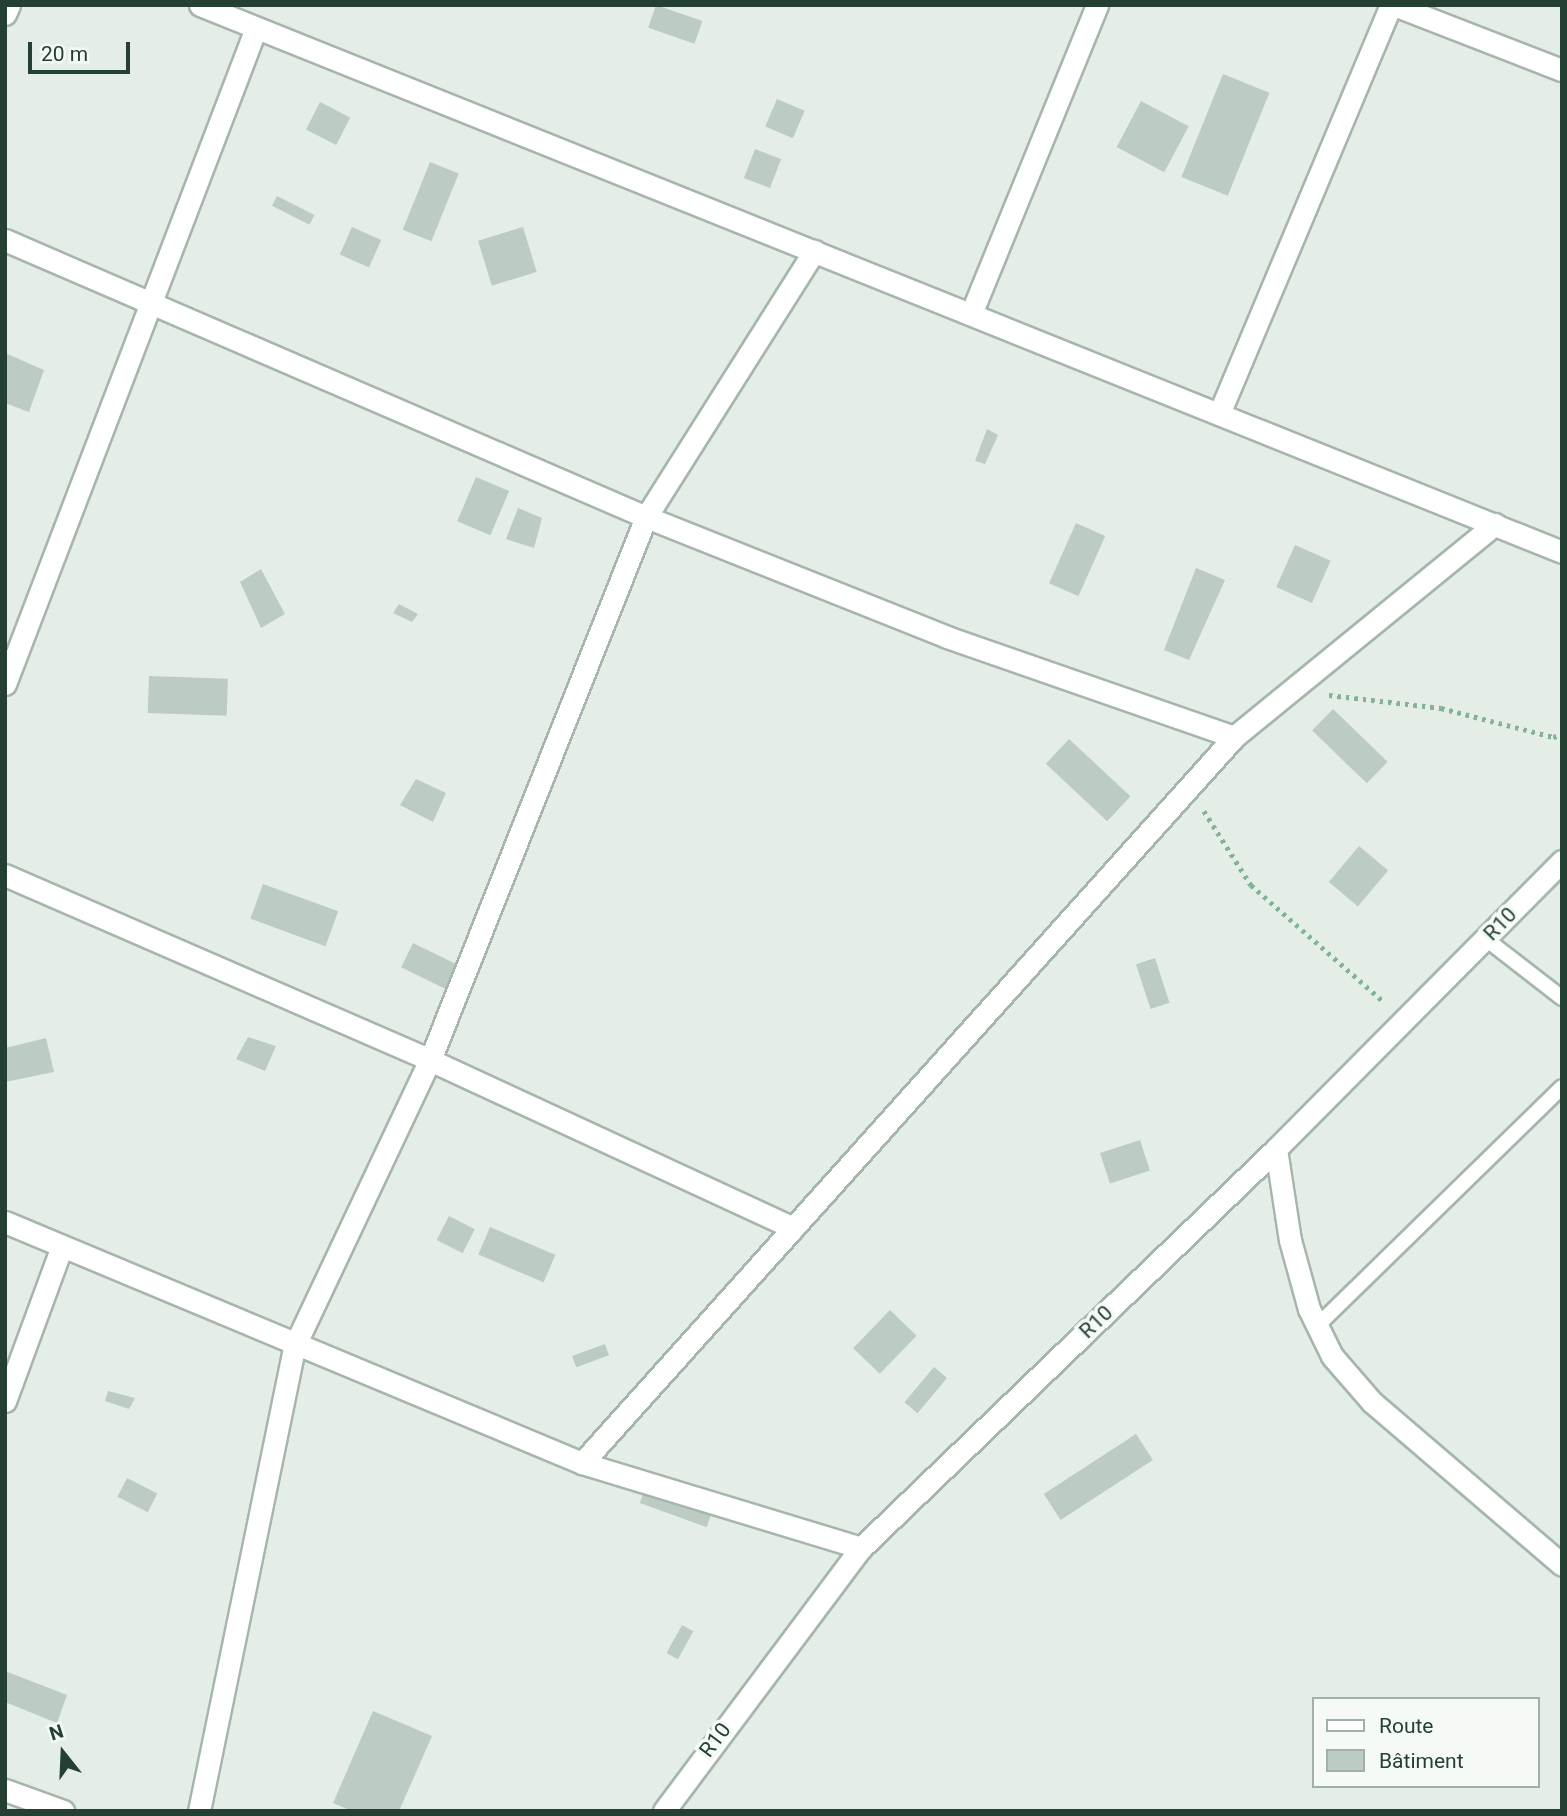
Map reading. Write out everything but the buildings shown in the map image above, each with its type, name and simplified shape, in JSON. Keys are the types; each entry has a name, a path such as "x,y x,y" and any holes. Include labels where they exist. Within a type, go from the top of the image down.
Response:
{"street":[{"path":"5,14 9,5"},
{"path":"200,5 1562,552"},
{"path":"971,314 1097,5"},
{"path":"1219,414 1392,5 1562,71"},
{"path":"5,684 256,28"},
{"path":"5,240 646,517 947,637 1234,737"},
{"path":"199,1811 295,1345 430,1060 646,517 814,251"},
{"path":"582,1463 1234,737 1495,524"},
{"name":"R10","path":"664,1811 861,1548 1276,1149 1357,1064 1405,1022 1562,861"},
{"path":"5,875 430,1060 793,1228"},
{"path":"1276,1149 1290,1240 1317,1326 1332,1356 1372,1402 1562,1565"},
{"path":"5,1222 582,1463 861,1548"},
{"path":"5,1401 62,1246"},
{"path":"5,1790 63,1811"}],"lane":[{"path":"1486,939 1562,998"},
{"path":"1317,1326 1562,1087"}],"path":[{"path":"1318,698 1331,694 1441,708 1553,737 1562,735"},
{"path":"1189,787 1251,885 1322,943 1405,1022"}]}
